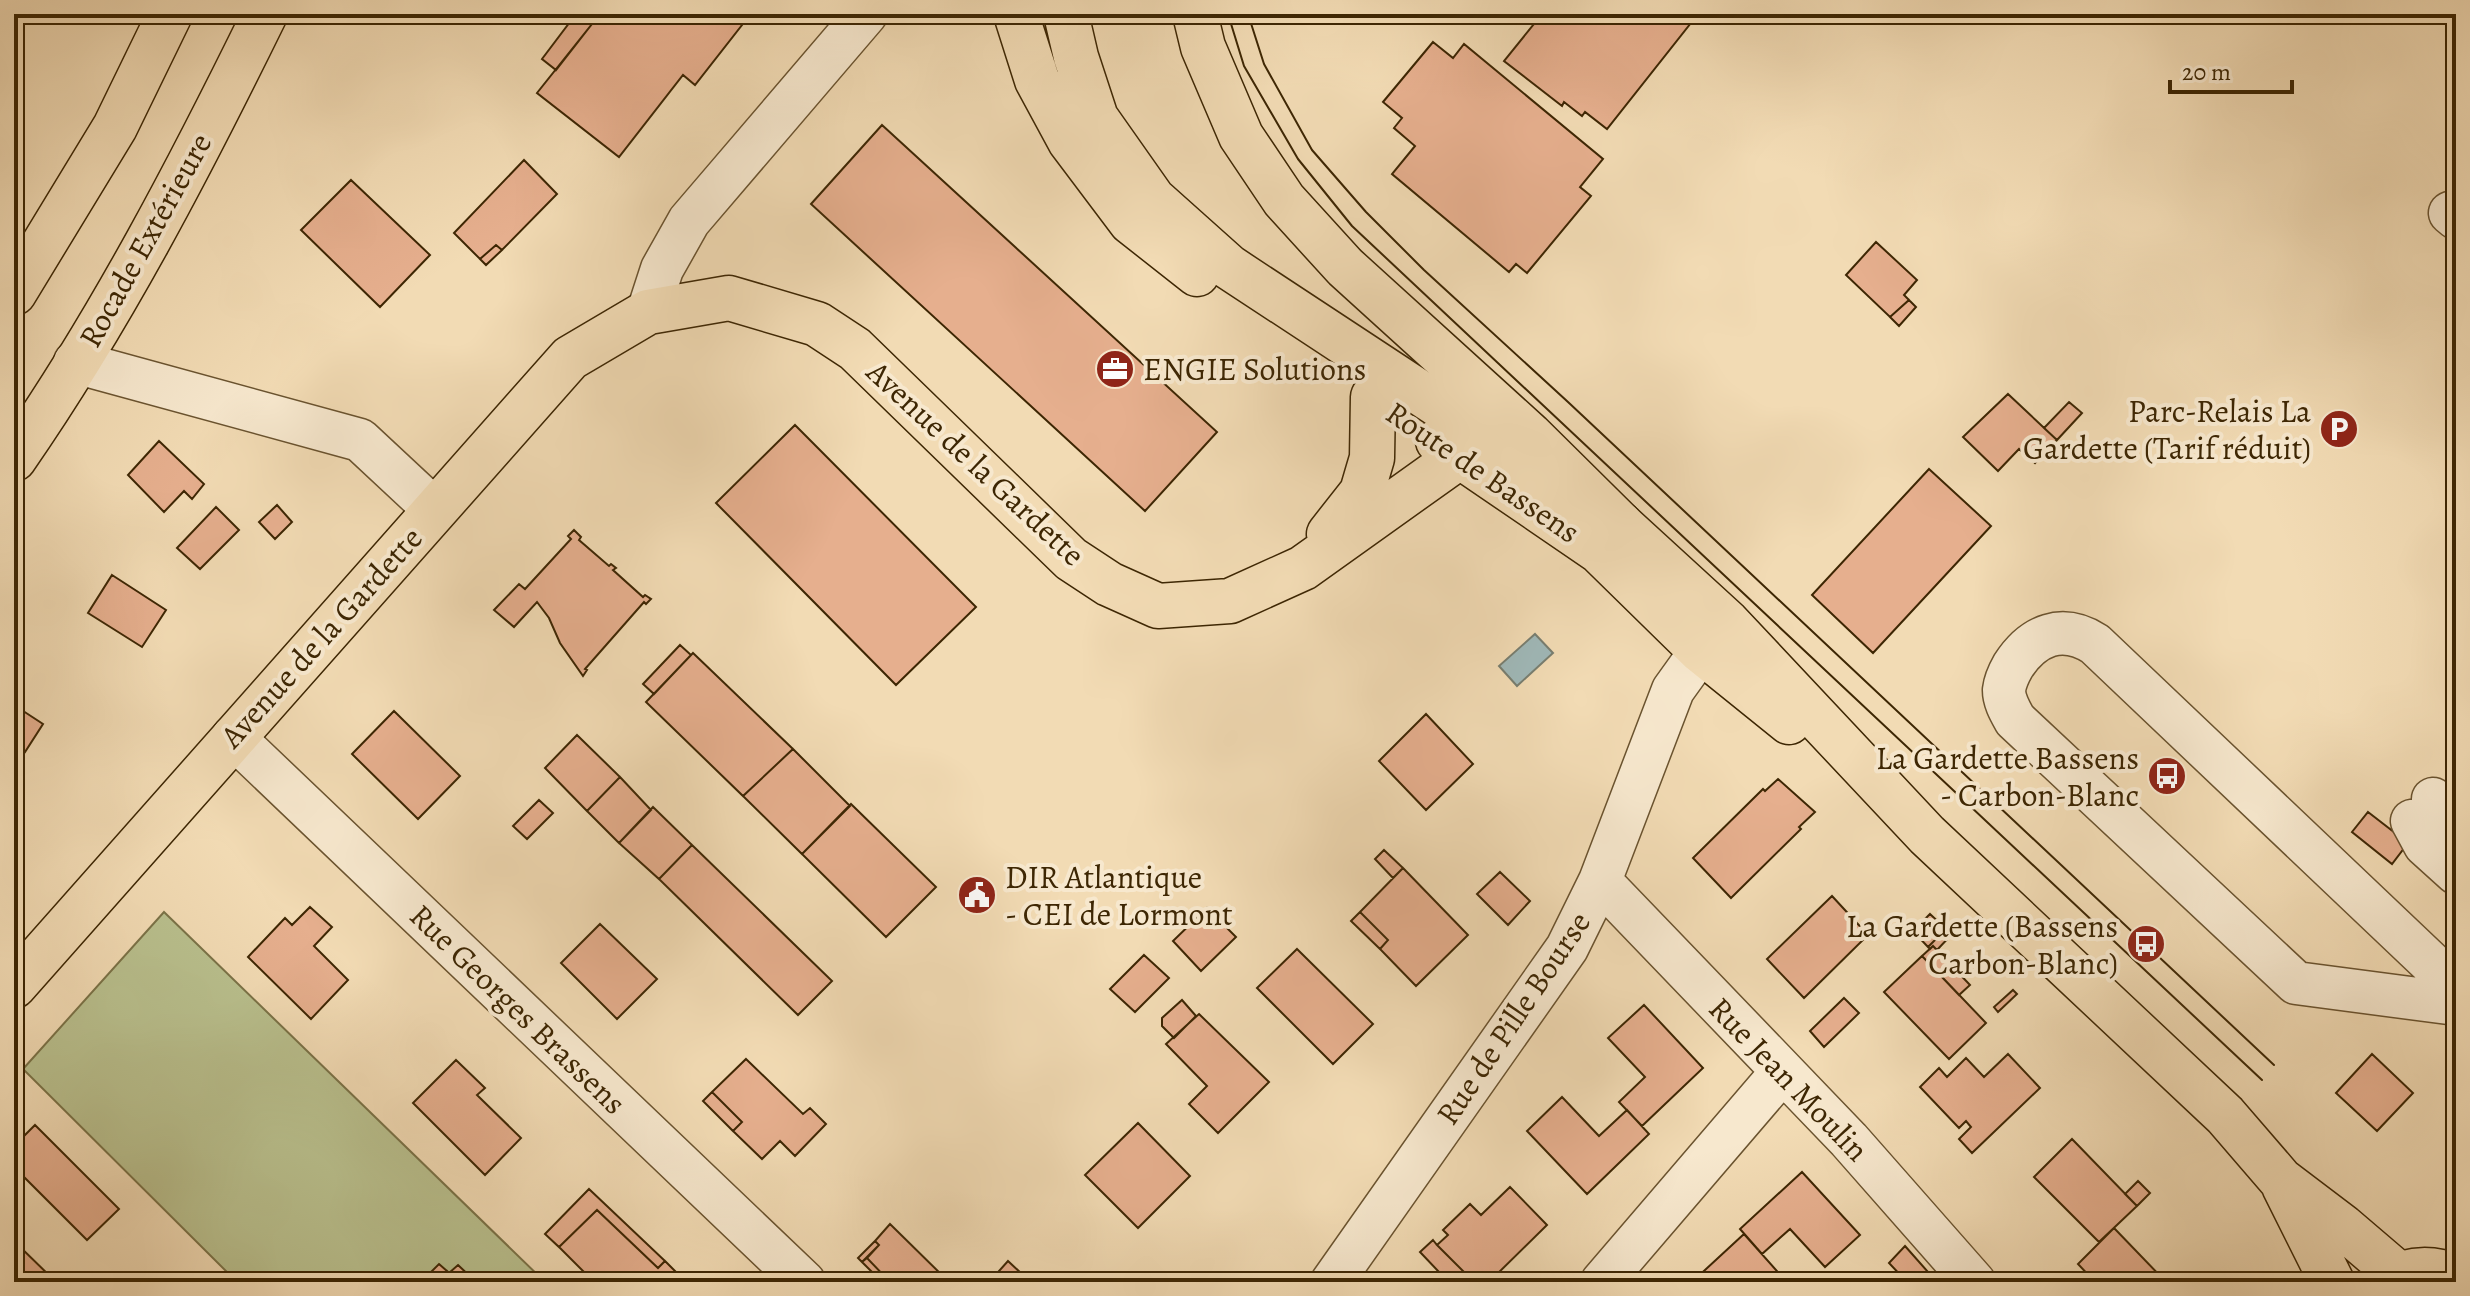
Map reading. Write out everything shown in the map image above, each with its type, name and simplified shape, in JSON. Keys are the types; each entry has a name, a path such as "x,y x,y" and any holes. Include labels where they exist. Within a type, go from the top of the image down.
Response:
{"main road":[{"path":"14,293 115,127 170,14"},
{"name":"Rocade Extérieure","path":"14,459 106,314 189,169 265,14"},
{"name":"Route de Bassens","path":"1016,14 1037,80 1070,141 1131,222 1216,289 1599,551 1701,651 1927,835"},
{"path":"1066,14 1096,118 1153,199 1229,267 1621,525"},
{"path":"1195,14 1203,47 1241,136 1284,200 1345,267 1530,435 1621,525 1727,622 1927,835 2225,1115 2281,1180 2343,1227 2391,1278 2420,1269 2451,1268"},
{"name":"Avenue de la Gardette","path":"14,986 570,358 648,312 729,298 817,324 855,349 1071,559 1109,584 1158,606 1230,601 1303,568 1460,456"},
{"name":"Avenue de la Gardette","path":"1303,568 1362,492 1372,458 1373,397"},
{"path":"2281,1180 2332,1282"}],"street":[{"path":"648,312 662,269 689,221 866,14"},
{"path":"75,362 360,440 434,509"},
{"path":"2456,987 2095,644 2081,635 2054,634 2029,646 2018,659 2004,689 2007,705 2015,720 2296,983 2456,1004"},
{"name":"Rue de Pille Bourse","path":"1332,1282 1567,948 1600,881 1673,690 1701,651"},
{"name":"Rue Georges Brassens","path":"233,737 804,1282"},
{"path":"2443,799 2425,845 2456,873"},
{"name":"Rue Jean Moulin","path":"1600,881 1849,1140 1974,1282"},
{"path":"1602,1282 1782,1072"}],"green space":[{"path":"164,912 545,1282 237,1282 23,1069"}],"water":[{"path":"1535,634 1553,653 1517,686 1499,666"}],"building":[{"path":"576,14 599,15 556,70 542,59"},
{"path":"600,14 732,14 730,17 742,25 695,85 683,75 619,157 537,93"},
{"path":"1542,14 1698,14 1607,129 1585,112 1582,116 1564,102 1562,106 1504,61"},
{"path":"1433,42 1453,58 1464,44 1603,159 1580,187 1591,196 1527,273 1516,264 1509,272 1392,174 1415,146 1394,128 1402,118 1383,102"},
{"path":"882,125 1217,432 1145,511 811,204"},
{"path":"524,160 557,194 502,250 496,245 480,259 454,233"},
{"path":"351,180 430,255 380,307 301,230"},
{"path":"1876,242 1917,280 1904,295 1909,300 1890,317 1846,275"},
{"path":"496,245 502,250 486,265 480,259"},
{"path":"1909,300 1916,307 1899,326 1890,317"},
{"path":"2008,394 2057,440 2035,463 2019,449 1998,471 1963,437"},
{"path":"2069,402 2082,413 2057,440 2044,428"},
{"path":"795,425 976,607 896,685 716,503"},
{"path":"159,441 204,484 192,499 184,491 164,512 128,475"},
{"path":"1929,469 1991,526 1873,653 1812,595"},
{"path":"277,505 292,522 275,539 259,522"},
{"path":"216,507 239,530 200,569 177,548"},
{"path":"574,530 581,537 579,540 609,566 611,564 616,568 613,570 643,597 645,595 651,599 646,604 644,602 585,669 583,676 537,602 514,627 494,610 519,584 525,589 571,539 568,536"},
{"path":"112,575 166,610 142,647 88,613"},
{"path":"680,645 691,655 654,694 643,684"},
{"path":"693,653 793,749 743,796 646,702"},
{"path":"14,705 43,724 25,752 14,744"},
{"path":"394,711 460,776 418,819 352,754"},
{"path":"1426,714 1473,764 1426,810 1379,761"},
{"path":"577,735 620,777 587,811 545,768"},
{"path":"793,749 850,806 802,854 743,796"},
{"path":"620,777 651,810 619,843 587,811"},
{"path":"1778,779 1815,812 1731,898 1693,858 1763,789 1765,791"},
{"path":"539,800 553,813 527,839 513,826"},
{"path":"851,804 936,887 886,937 802,854"},
{"path":"653,807 692,845 659,879 619,843"},
{"path":"2368,812 2408,843 2392,864 2352,832"},
{"path":"692,845 832,981 798,1015 659,879"},
{"path":"1384,850 1403,868 1393,878 1375,859"},
{"path":"1403,868 1468,935 1416,986 1380,949 1388,940 1360,912"},
{"path":"1500,872 1530,901 1508,925 1477,894"},
{"path":"1832,896 1868,935 1804,998 1767,959"},
{"path":"310,907 332,927 314,946 348,980 311,1019 248,957 285,918 292,925"},
{"path":"1207,908 1236,937 1201,971 1173,941"},
{"path":"1360,912 1388,940 1380,949 1351,921"},
{"path":"1930,914 1946,929 1928,947 1913,931"},
{"path":"600,924 657,979 617,1019 561,963"},
{"path":"1946,929 1952,934 1937,950 1933,946 1930,949 1928,947"},
{"path":"1933,946 1970,985 1959,995 1922,956"},
{"path":"1297,949 1373,1024 1333,1064 1257,988"},
{"path":"1144,955 1169,978 1135,1012 1110,989"},
{"path":"1922,956 1986,1023 1949,1059 1884,992"},
{"path":"2013,990 2017,994 1998,1012 1994,1007"},
{"path":"1844,998 1859,1013 1824,1047 1810,1031"},
{"path":"1182,1000 1196,1016 1174,1038 1162,1026 1162,1018"},
{"path":"1644,1005 1703,1068 1642,1126 1619,1102 1645,1077 1608,1038"},
{"path":"1199,1014 1269,1082 1218,1133 1189,1104 1207,1086 1166,1044"},
{"path":"2008,1054 2040,1088 1972,1153 1959,1139 1971,1127 1966,1121 1959,1128 1920,1087 1939,1068 1947,1077 1966,1058 1984,1077"},
{"path":"2372,1054 2413,1093 2377,1131 2336,1093"},
{"path":"746,1059 803,1114 810,1108 826,1124 795,1156 780,1141 762,1159 733,1131 742,1122 712,1092"},
{"path":"456,1060 485,1088 477,1095 521,1138 485,1175 413,1103"},
{"path":"712,1092 742,1122 733,1131 703,1101"},
{"path":"1562,1097 1599,1136 1627,1110 1649,1134 1587,1194 1527,1131"},
{"path":"1138,1123 1190,1176 1138,1228 1085,1175"},
{"path":"35,1125 119,1209 87,1240 14,1167 14,1146"},
{"path":"2072,1139 2137,1206 2099,1242 2034,1177"},
{"path":"1802,1172 1860,1235 1825,1267 1790,1229 1762,1254 1740,1229"},
{"path":"2138,1181 2150,1193 2137,1206 2125,1194"},
{"path":"1510,1187 1547,1225 1489,1282 1474,1282 1437,1245 1448,1235 1443,1230 1470,1204 1481,1215"},
{"path":"589,1189 665,1261 658,1268 597,1210 559,1247 545,1234"},
{"path":"597,1210 658,1268 665,1261 683,1279 680,1282 594,1282 559,1247"},
{"path":"890,1224 949,1282 890,1282 867,1258 879,1245 875,1241"},
{"path":"2114,1228 2166,1282 2095,1282 2078,1264"},
{"path":"1744,1234 1784,1279 1780,1282 1692,1282"},
{"path":"1433,1240 1474,1282 1429,1282 1439,1272 1420,1252"},
{"path":"14,1241 56,1282 14,1282"},
{"path":"875,1241 879,1245 862,1262 858,1258"},
{"path":"1905,1246 1928,1272 1917,1282 1907,1282 1889,1263"},
{"path":"867,1258 890,1282 882,1282 862,1262"},
{"path":"1008,1261 1022,1274 1014,1282 993,1282 991,1280"},
{"path":"439,1264 447,1271 436,1282 421,1282"},
{"path":"458,1265 476,1282 436,1282 447,1271 449,1273"}],"tram line":[{"path":"1228,14 1244,66 1298,159 1352,226 2262,1080"},
{"path":"1248,14 1264,64 1312,150 1366,212 1424,270 2274,1065"}],"place":[{"name":"ENGIE Solutions","path":"1115,369"},
{"name":"Parc-Relais La Gardette (Tarif réduit)","path":"2339,429"},
{"name":"La Gardette Bassens - Carbon-Blanc","path":"2167,776"},
{"name":"DIR Atlantique - CEI de Lormont","path":"977,895"},
{"name":"La Gardette (Bassens Carbon-Blanc)","path":"2146,944"}]}
